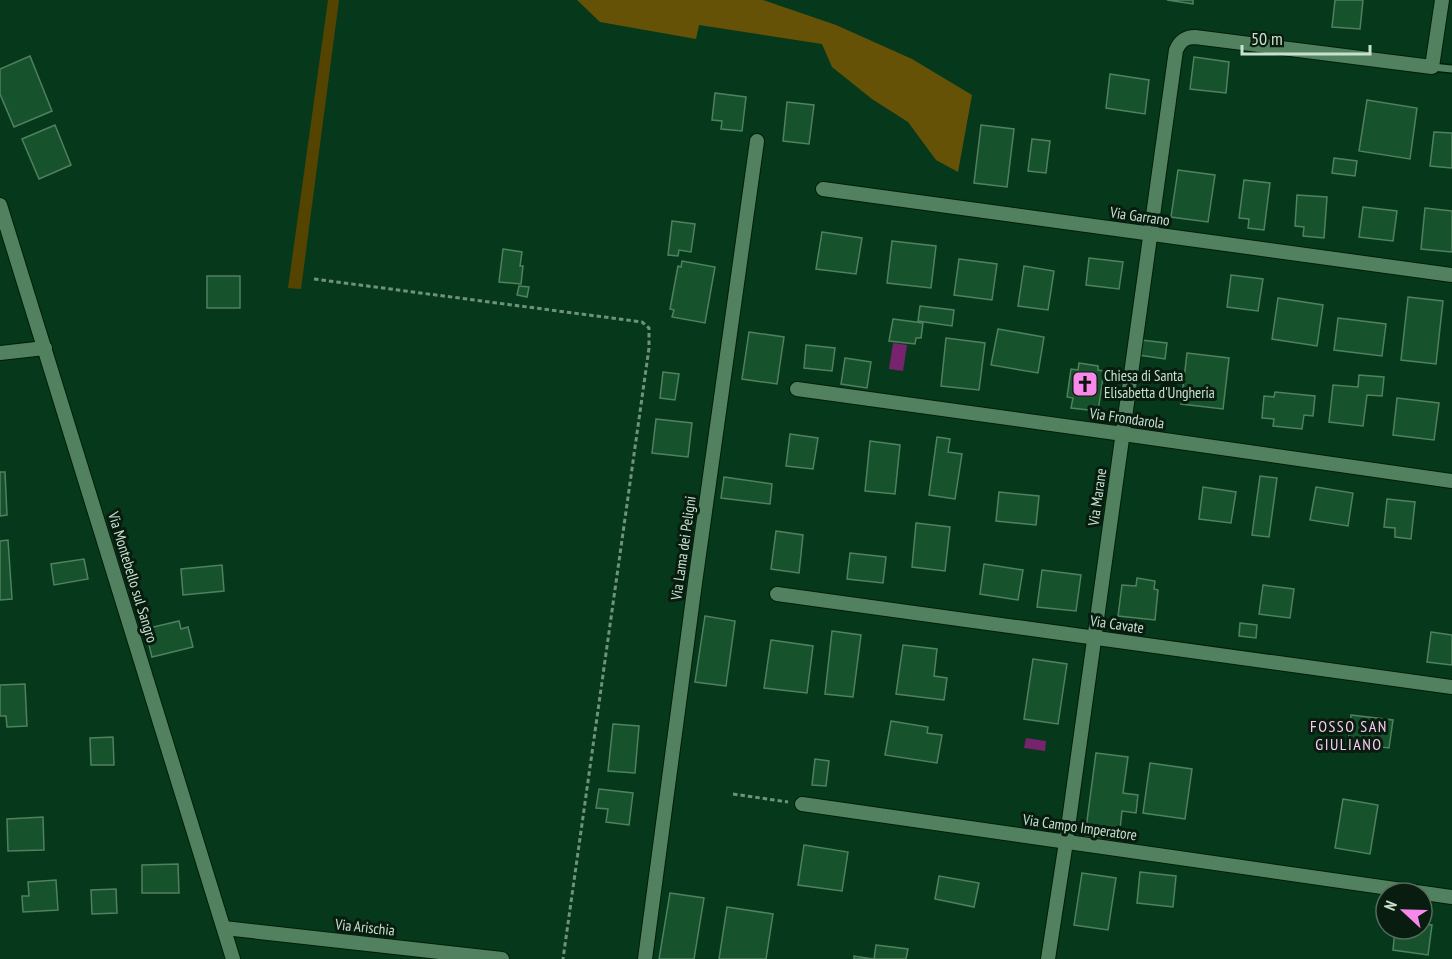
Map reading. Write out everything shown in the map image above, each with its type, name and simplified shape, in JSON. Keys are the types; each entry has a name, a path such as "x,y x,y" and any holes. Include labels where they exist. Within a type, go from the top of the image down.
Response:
{"street":[{"path":"1432,67 1442,0"},
{"name":"Via Marane","path":"1048,959 1123,434 1174,54 1180,42 1195,37 1432,67"},
{"name":"Via Lama dei Peligni","path":"645,959 757,141"},
{"name":"Via Garrano","path":"823,189 1452,275"},
{"name":"Via Montebello sul Sangro","path":"0,205 233,959"},
{"path":"0,353 45,348"},
{"name":"Via Frondarola","path":"797,389 1452,481"},
{"name":"Via Cavate","path":"777,594 1452,687"},
{"name":"Via Campo Imperatore","path":"802,804 1452,897"},
{"name":"Via Arischia","path":"224,928 502,959"}],"lane":[{"path":"1432,67 1452,69"}],"path":[{"path":"314,279 642,322 649,328 649,348 563,959"},
{"path":"733,794 802,804"}],"shaded area":[{"path":"328,0 339,0 301,289 288,288"},
{"path":"577,0 763,0 836,25 912,59 972,95 958,172 936,160 908,122 872,99 832,67 822,44 699,25 696,39 600,22"},
{"path":"893,343 907,345 903,371 889,369"},
{"path":"1026,738 1046,741 1045,751 1024,748"}],"building":[{"path":"1167,0 1193,0 1193,4"},
{"path":"1335,0 1363,0 1360,29 1332,27"},
{"path":"30,56 52,111 14,127 0,94 0,69"},
{"path":"1194,57 1229,62 1226,93 1190,89"},
{"path":"1110,74 1149,80 1145,114 1106,108"},
{"path":"715,93 746,97 742,131 721,129 722,121 712,120"},
{"path":"1367,100 1417,108 1410,159 1359,151"},
{"path":"787,102 814,105 809,144 783,141"},
{"path":"55,125 71,165 39,179 22,139"},
{"path":"981,125 1014,129 1007,187 974,183"},
{"path":"1434,132 1452,133 1452,168 1430,166"},
{"path":"1032,139 1050,141 1046,173 1028,171"},
{"path":"1334,158 1357,161 1355,176 1332,173"},
{"path":"1178,170 1215,175 1208,222 1171,217"},
{"path":"1244,180 1270,183 1264,230 1248,228 1249,219 1239,218"},
{"path":"1297,195 1327,197 1324,238 1303,236 1304,227 1295,226"},
{"path":"1363,207 1397,211 1393,241 1359,237"},
{"path":"1425,208 1452,211 1452,252 1421,249"},
{"path":"672,221 695,224 691,252 679,250 678,256 668,255"},
{"path":"822,232 862,238 856,274 816,269"},
{"path":"892,241 936,246 931,288 887,283"},
{"path":"503,249 522,252 521,284 499,282"},
{"path":"1089,258 1123,262 1119,289 1086,285"},
{"path":"959,259 997,264 992,300 954,295"},
{"path":"682,261 715,267 705,323 672,317 674,310 670,309 678,266 681,267"},
{"path":"1024,266 1054,271 1048,310 1018,306"},
{"path":"1231,275 1263,279 1258,311 1227,307"},
{"path":"207,276 240,276 240,308 207,308"},
{"path":"519,286 529,287 527,297 517,295"},
{"path":"1408,297 1443,301 1436,364 1401,360"},
{"path":"1278,298 1323,305 1317,346 1272,339"},
{"path":"920,306 954,310 952,326 918,321"},
{"path":"1338,318 1386,324 1382,356 1334,350"},
{"path":"893,319 923,323 921,338 916,338 915,344 889,341"},
{"path":"998,329 1044,337 1038,373 991,365"},
{"path":"749,332 784,337 777,384 742,379"},
{"path":"946,338 985,343 979,390 941,386"},
{"path":"1141,340 1167,343 1165,359 1139,355"},
{"path":"806,345 835,348 832,371 804,368"},
{"path":"1187,353 1229,358 1223,409 1181,404"},
{"path":"845,358 871,362 867,388 841,384"},
{"name":"Chiesa di Santa Elisabetta d'Ungheria","path":"1079,363 1098,366 1098,370 1104,371 1098,411 1071,408 1073,398 1067,397 1071,369 1078,370"},
{"path":"663,372 679,374 675,400 660,398"},
{"path":"1359,375 1384,377 1382,396 1367,395 1363,426 1329,422 1333,385 1358,387"},
{"path":"1275,392 1315,396 1313,416 1304,415 1302,429 1273,426 1274,419 1262,418 1264,396 1274,397"},
{"path":"1397,398 1439,403 1434,440 1393,435"},
{"path":"656,419 692,423 688,457 652,453"},
{"path":"790,434 818,438 813,469 786,466"},
{"path":"937,437 950,439 948,452 962,454 955,499 929,495"},
{"path":"870,441 900,445 895,494 865,491"},
{"path":"0,472 5,472 7,515 0,516"},
{"path":"1260,476 1277,478 1269,537 1252,535"},
{"path":"724,477 772,484 770,504 721,498"},
{"path":"1203,487 1236,492 1231,523 1199,519"},
{"path":"1316,487 1353,493 1348,526 1310,520"},
{"path":"999,492 1039,496 1036,525 996,521"},
{"path":"1387,499 1415,502 1411,539 1395,537 1395,528 1384,527"},
{"path":"916,523 950,527 945,571 912,567"},
{"path":"776,531 803,535 799,573 771,569"},
{"path":"8,540 12,599 0,600 0,541"},
{"path":"850,553 886,557 883,583 847,579"},
{"path":"84,559 88,579 54,585 51,564"},
{"path":"984,564 1023,570 1018,600 980,594"},
{"path":"222,565 224,591 183,595 181,569"},
{"path":"1042,570 1081,575 1076,611 1037,607"},
{"path":"1137,578 1155,581 1154,589 1158,590 1155,620 1118,616 1122,585 1136,586"},
{"path":"1263,585 1294,589 1290,618 1259,614"},
{"path":"705,616 735,621 726,686 695,682"},
{"path":"179,621 181,629 188,627 193,647 152,657 145,629"},
{"path":"1240,623 1257,625 1256,638 1239,636"},
{"path":"832,631 861,635 853,697 825,694"},
{"path":"1431,632 1452,635 1452,665 1427,662"},
{"path":"771,640 813,646 807,693 764,688"},
{"path":"903,645 937,649 934,676 947,678 944,700 896,694"},
{"path":"1033,659 1067,664 1058,724 1024,719"},
{"path":"25,684 27,726 7,727 6,716 0,716 0,685"},
{"path":"1351,715 1393,720 1389,748 1348,743"},
{"path":"891,721 928,727 927,733 942,735 937,763 885,755"},
{"path":"613,724 639,726 635,773 608,771"},
{"path":"113,737 114,765 91,765 90,738"},
{"path":"1096,753 1128,757 1123,793 1138,795 1136,813 1122,811 1120,829 1112,828 1111,839 1085,836"},
{"path":"815,759 829,761 826,786 812,785"},
{"path":"1150,763 1192,769 1185,819 1143,813"},
{"path":"599,789 633,793 629,825 606,822 608,809 596,808"},
{"path":"1343,799 1378,805 1370,854 1335,848"},
{"path":"43,817 44,850 8,851 7,819"},
{"path":"804,845 848,852 842,891 798,885"},
{"path":"178,864 179,893 142,893 142,865"},
{"path":"1140,872 1176,876 1173,907 1137,903"},
{"path":"1082,873 1116,878 1108,930 1074,925"},
{"path":"939,876 979,883 974,907 935,899"},
{"path":"56,880 58,910 23,912 22,896 29,896 28,882"},
{"path":"116,889 117,913 92,914 91,890"},
{"path":"670,893 704,898 694,959 659,959"},
{"path":"727,907 773,914 766,959 719,959"},
{"path":"1394,941 1430,941 1428,955 1393,950"},
{"path":"876,945 908,949 906,959 874,959"},
{"path":"854,956 874,959 854,959"}],"place":[{"name":"Chiesa di Santa Elisabetta d'Ungheria","path":"1085,384"}],"district":[{"name":"FOSSO SAN GIULIANO","path":"1349,735"}]}
